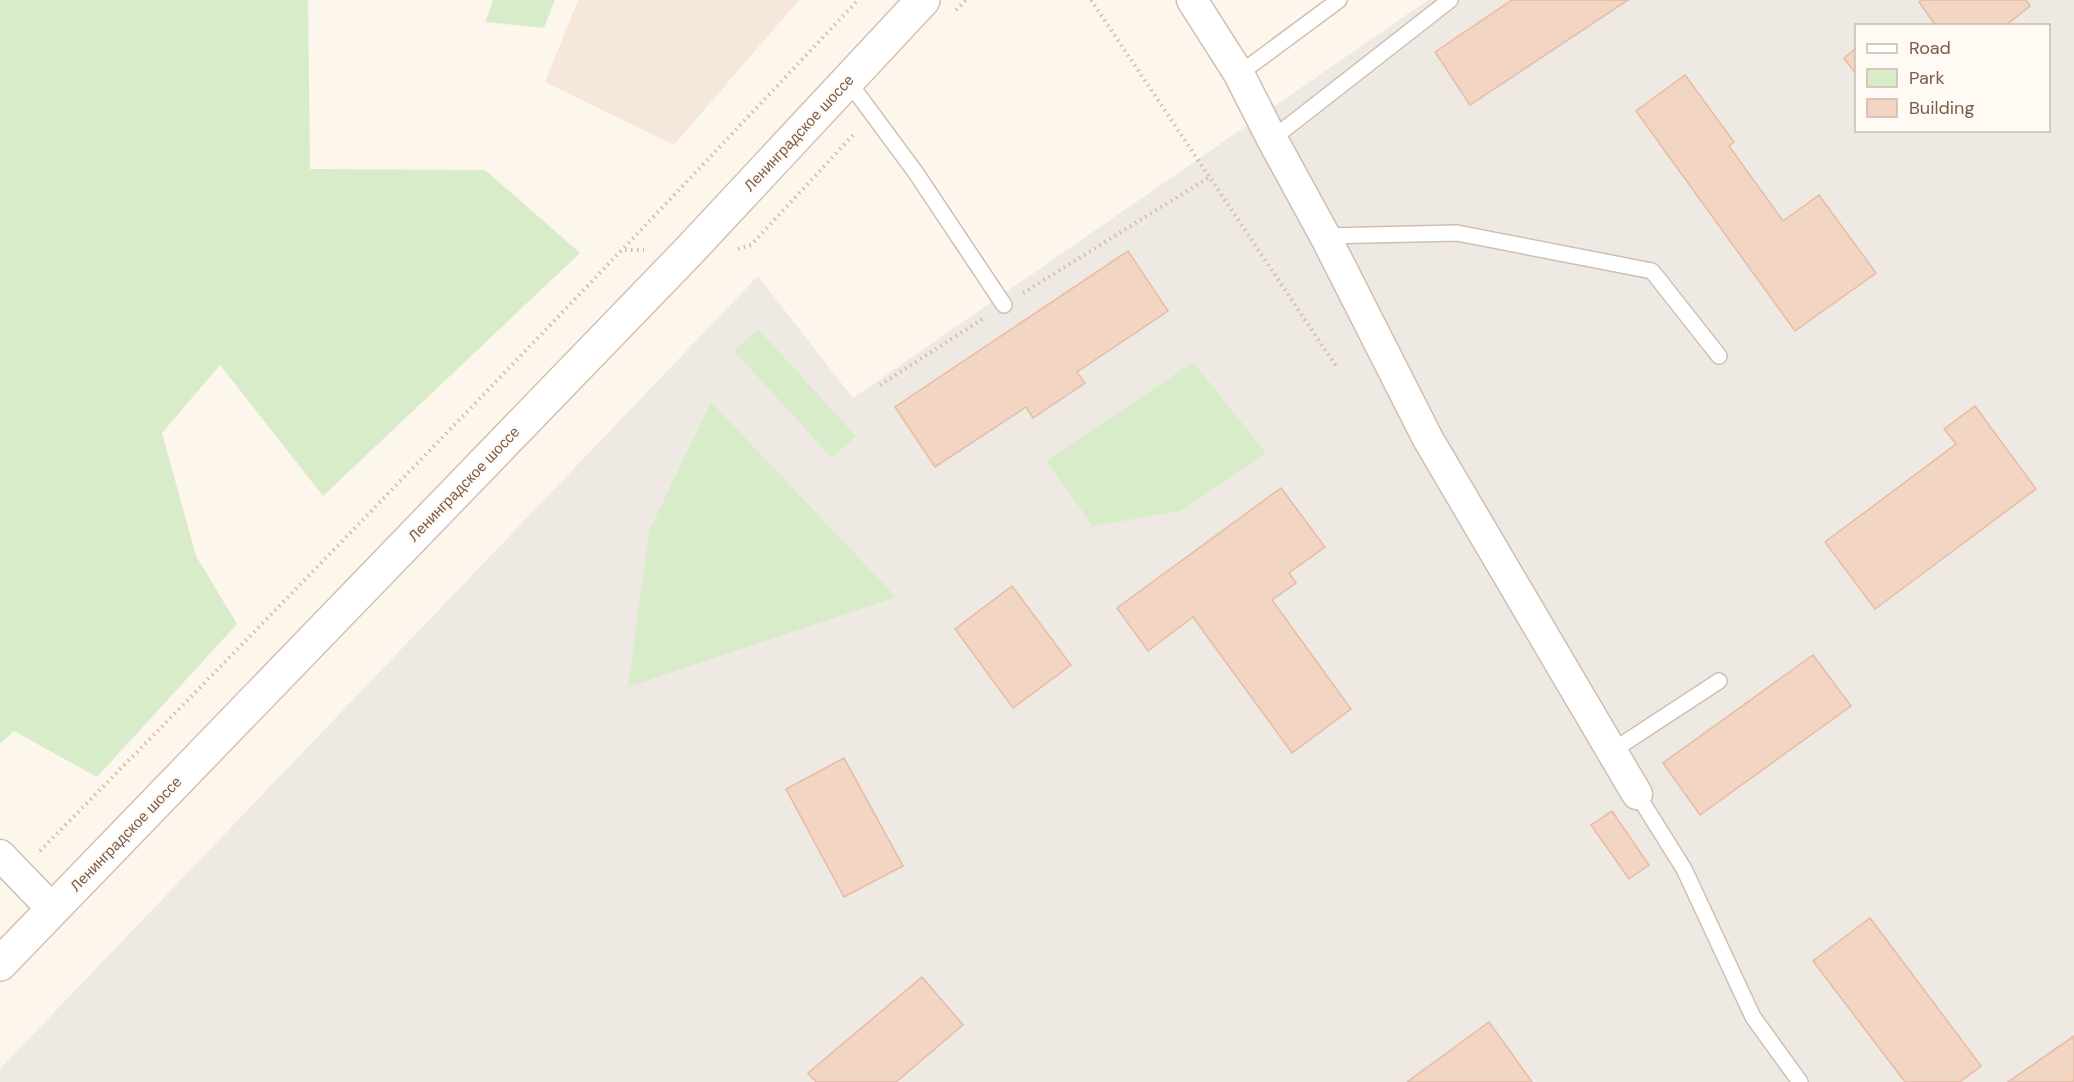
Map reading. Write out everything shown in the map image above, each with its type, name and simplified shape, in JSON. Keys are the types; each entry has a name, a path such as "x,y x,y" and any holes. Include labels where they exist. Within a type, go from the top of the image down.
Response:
{"main road":[{"name":"Ленинградское шоссе","path":"0,964 688,251 923,0"}],"street":[{"path":"1192,0 1239,74 1325,236 1428,439 1637,794"},
{"path":"9,865 53,910"}],"lane":[{"path":"1239,74 1339,0"},
{"path":"1272,139 1450,0"},
{"path":"848,81 916,173 1004,305"},
{"path":"1325,236 1457,233 1652,271 1719,356"},
{"path":"1612,751 1719,681"},
{"path":"1637,794 1684,869 1753,1017 1800,1082"}],"path":[{"path":"9,865 294,593 566,310 858,0"},
{"path":"1091,0 1211,176 1338,369"},
{"path":"880,384 1211,176"}],"shaded area":[{"path":"578,0 799,0 674,145 545,82"},
{"path":"1428,0 2074,0 2074,1082 0,1082 0,1069 758,276 853,398"}],"green space":[{"path":"0,0 308,0 310,169 485,170 580,253 323,496 220,365 162,433 196,556 237,624 97,777 14,731 0,744"},
{"path":"493,0 555,0 544,28 485,22"},
{"path":"758,329 856,436 832,458 734,351"},
{"path":"1193,362 1266,453 1180,511 1093,526 1046,461"},
{"path":"711,402 896,597 628,687 649,531"}],"building":[{"path":"1512,0 1628,0 1470,105 1435,52"},
{"path":"1922,0 2026,0 2030,6 2008,24 1935,24 1919,2"},
{"path":"1855,49 1855,73 1844,58"},
{"path":"1685,75 1734,142 1729,146 1783,221 1819,195 1876,273 1795,331 1636,111"},
{"path":"1128,251 1168,311 1077,372 1085,383 1033,418 1026,407 935,467 895,407"},
{"path":"1975,406 2036,489 1875,609 1825,542 1956,444 1944,429"},
{"path":"1281,488 1325,547 1289,573 1296,583 1272,600 1351,709 1292,753 1193,617 1148,651 1117,608"},
{"path":"1012,586 1071,665 1013,708 955,629"},
{"path":"1813,655 1851,706 1700,815 1663,763"},
{"path":"844,758 903,866 844,897 786,789"},
{"path":"1612,811 1649,865 1629,879 1591,825"},
{"path":"1870,918 1981,1066 1960,1082 1905,1082 1813,961"},
{"path":"922,977 963,1025 896,1082 816,1082 808,1073"},
{"path":"1489,1022 1532,1082 1407,1082"},
{"path":"2074,1036 2074,1082 2008,1082"}]}
